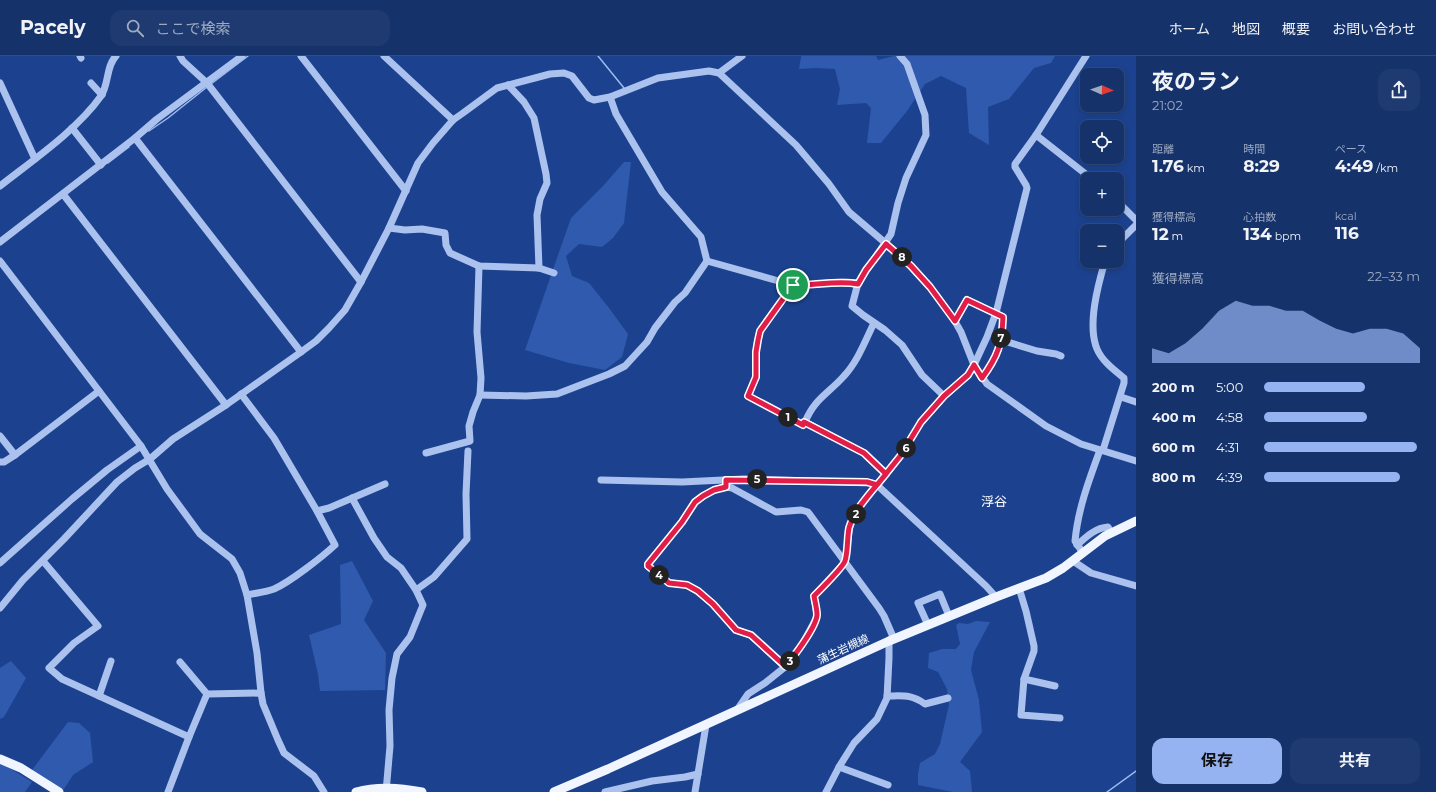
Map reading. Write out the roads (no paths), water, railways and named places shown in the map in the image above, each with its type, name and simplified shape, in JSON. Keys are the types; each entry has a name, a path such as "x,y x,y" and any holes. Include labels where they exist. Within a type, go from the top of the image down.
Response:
{"main road":[{"name":"蒲生岩槻線","path":"554,792 706,725 891,640 1046,578 1073,561 1080,549 1111,532 1136,521"},
{"path":"0,759 21,768 59,792"},
{"path":"356,792 376,788 422,792"}],"street":[{"path":"0,186 72,128 102,95 110,66 116,56"},
{"path":"180,56 183,61 207,83 361,282"},
{"path":"0,242 136,138 157,119 242,56"},
{"path":"301,56 406,191"},
{"path":"384,56 453,120"},
{"path":"719,73 742,56"},
{"path":"900,56 908,64 925,115 926,135 906,178 898,203 891,234 886,244 866,270 858,284 852,306 885,330 902,345 922,375 944,396"},
{"path":"736,711 748,694 765,683 785,666 802,645 816,619 817,614 814,596 845,562 850,525 859,508 901,455 921,422 944,396 964,378 974,365 996,313 1027,188 1026,184 1015,168 1015,164 1036,135 1086,56"},
{"path":"0,608 23,580 43,561 117,482 150,459 174,439 226,405 316,341 345,310 389,228 418,163 453,120 492,92 508,85 550,74 564,73 572,76 589,98 594,100 610,97 658,78 709,71 719,73 796,145 829,184 849,212 911,266 930,287 955,321 974,365 982,378 988,384 1046,426 1081,444 1136,461"},
{"path":"91,82 102,95"},
{"path":"0,84 2,95 35,159"},
{"path":"508,85 524,102 534,118 546,174 547,183 540,199 537,215 540,268"},
{"path":"480,395 526,396 557,394 609,374 625,366 647,342 655,328 675,302 685,293 707,261 701,237 662,192 616,114 610,97"},
{"path":"72,128 101,165"},
{"path":"1036,135 1083,172"},
{"path":"136,138 301,352"},
{"path":"63,194 226,405"},
{"path":"1124,208 1136,220"},
{"path":"1124,237 1136,225"},
{"path":"389,228 405,230 422,229 445,233 446,245 450,253 479,266 540,268 554,273"},
{"path":"0,261 141,446 167,489 200,534 232,559 240,573 247,595 264,706 284,753 314,776 324,792"},
{"path":"707,261 793,285 802,286 843,281 858,284"},
{"path":"426,453 470,441 470,426 473,412 480,395 480,360 477,332 479,266"},
{"path":"1080,549 1075,541 1080,510 1121,397 1124,383 1124,378 1106,363 1097,349 1093,332 1094,310 1103,268"},
{"path":"793,285 760,331 756,352 756,377 748,396 803,425 816,402 844,376 856,361 874,323"},
{"path":"955,321 967,300 1003,317 1000,345 993,361 982,378"},
{"path":"1001,340 1061,356"},
{"path":"0,462 4,462 15,456 99,391"},
{"path":"241,394 274,438 335,544 302,570 275,588 266,592 247,595"},
{"path":"1121,397 1136,402"},
{"path":"804,422 864,453 886,474"},
{"path":"0,436 15,456"},
{"path":"0,563 72,499 107,470 141,446"},
{"path":"416,590 434,577 467,539 466,494 468,451"},
{"path":"601,480 726,483 867,482 877,485 996,597"},
{"path":"726,483 732,488 776,512 801,510 808,512 884,616 891,640 887,696 877,719 854,743 838,767 826,792"},
{"path":"726,483 695,502 682,522 648,564 648,566 669,583 687,585 698,591 713,604 736,630 751,635 785,666"},
{"path":"317,511 328,508 385,484"},
{"path":"352,498 374,538 387,557 401,568 416,590 423,605 410,637 397,654 392,678 389,710 390,746 386,790"},
{"path":"43,561 98,626 74,643 49,668 62,680 189,737"},
{"path":"1073,561 1091,573 1136,586"},
{"path":"1020,588 1034,646 1034,651 1024,679 1021,715 1060,718"},
{"path":"928,625 918,603 940,594 949,616"},
{"path":"99,696 111,661"},
{"path":"180,662 207,694"},
{"path":"1024,679 1055,686"},
{"path":"207,694 261,693"},
{"path":"168,792 207,694"},
{"path":"887,696 910,696 925,704 948,698"},
{"path":"694,792 706,725"},
{"path":"838,767 888,785"},
{"path":"605,792 652,781 698,774"}],"waterway":[{"path":"211,84 248,56"},
{"path":"598,56 624,88"},
{"path":"149,131 207,87"},
{"path":"108,163 129,147"},
{"path":"1107,792 1136,771"}],"district":[{"name":"浮谷","path":"994,501"}]}
